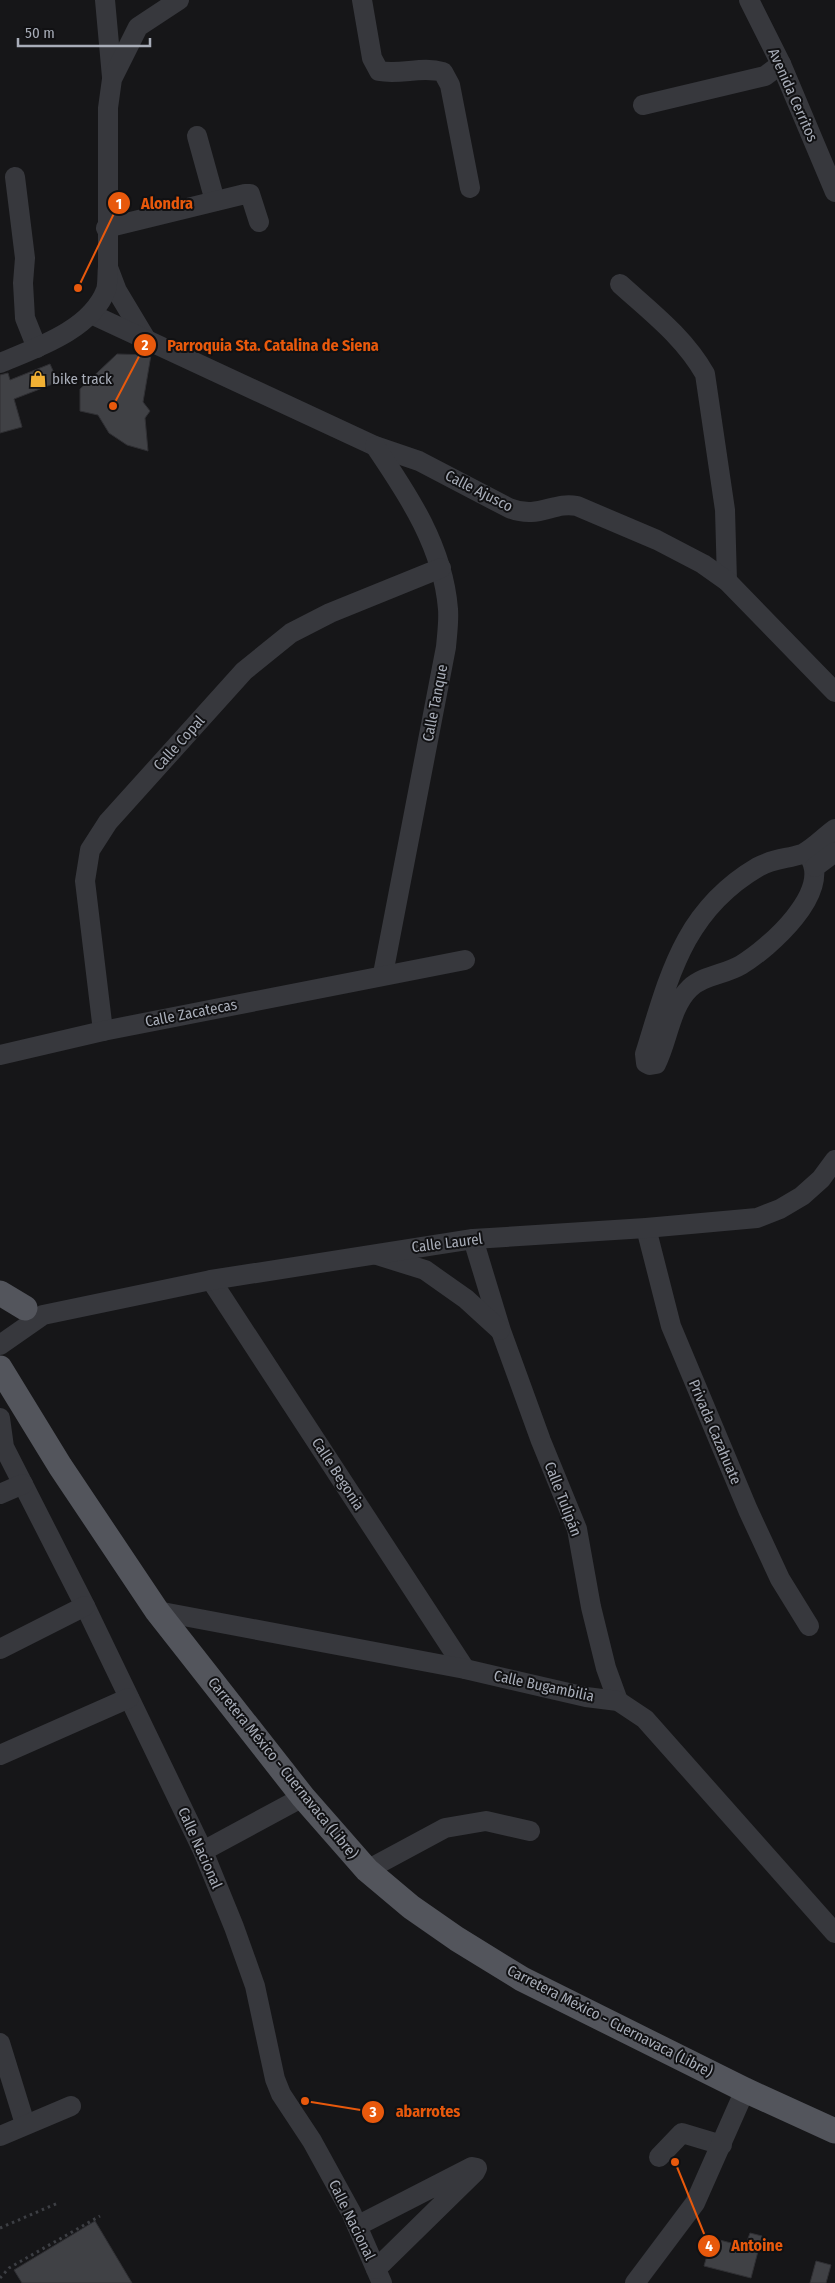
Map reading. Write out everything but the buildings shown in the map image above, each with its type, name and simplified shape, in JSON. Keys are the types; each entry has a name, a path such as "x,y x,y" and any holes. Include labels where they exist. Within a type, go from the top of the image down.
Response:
{"main road":[{"path":"0,1293 34,1311"},
{"name":"Carretera México - Cuernavaca (Libre)","path":"0,1368 60,1466 157,1612 303,1797 367,1870 418,1912 457,1939 522,1979 835,2132"}],"street":[{"path":"0,363 37,348 80,324 91,314 102,299 106,287 108,267 106,228 108,108 112,79 105,0"},
{"path":"112,79 150,9 179,0"},
{"path":"362,0 372,58 380,71 390,73 432,69 443,72 450,85 470,188"},
{"name":"Avenida Cerritos","path":"749,0 781,64 835,192"},
{"path":"643,105 765,76 781,64"},
{"path":"197,136 215,202"},
{"path":"15,177 25,258 23,283 25,318 37,348"},
{"path":"106,228 250,194 259,222"},
{"path":"108,267 117,291 147,341"},
{"path":"620,284 672,330 693,354 705,374 725,510 727,580"},
{"name":"Calle Ajusco","path":"91,314 375,446 419,461 517,511 536,512 568,504 577,506 657,540 703,564 727,580 835,692"},
{"name":"Calle Tanque","path":"375,446 403,488 423,524 441,568 448,610 446,647 383,974"},
{"name":"Calle Copal","path":"103,1031 85,881 90,850 108,822 244,671 291,633 330,613 441,568"},
{"path":"677,958 682,972 689,978 701,979 724,974 740,966 786,930 807,898 809,860 835,829"},
{"path":"701,979 688,990 679,1002 660,1056 656,1064 650,1066 646,1063 646,1054 677,958 700,917 735,881 770,862 809,860 835,852"},
{"name":"Calle Zacatecas","path":"0,1055 103,1031 383,974 465,960"},
{"name":"Calle Laurel","path":"0,1307 34,1311 373,1253 472,1239 646,1228 757,1218 780,1209 802,1196 821,1179 835,1160"},
{"name":"Privada Cazahuate","path":"646,1228 671,1326 748,1510 780,1579 809,1626"},
{"name":"Calle Tulipán","path":"472,1239 501,1331 541,1441 577,1529 606,1668 618,1700"},
{"name":"Calle Tulipán","path":"373,1253 425,1270 466,1299 501,1331"},
{"name":"Calle Begonia","path":"211,1280 465,1668"},
{"name":"Calle Laurel","path":"0,1345 34,1311"},
{"name":"Calle Nacional","path":"0,1418 4,1447 85,1606 203,1851 234,1927 255,1986 275,2078 281,2094 312,2141 357,2226 379,2276"},
{"path":"0,1494 23,1484"},
{"path":"0,1649 85,1606"},
{"name":"Calle Bugambilia","path":"157,1612 465,1668 586,1697 618,1700 645,1719 835,1933"},
{"path":"0,1755 129,1698"},
{"path":"203,1851 303,1797"},
{"path":"367,1870 445,1828 486,1821 530,1831"},
{"path":"0,2043 25,2124"},
{"path":"635,2283 695,2203 746,2090"},
{"path":"0,2136 72,2106"},
{"path":"659,2157 682,2132 722,2145"},
{"path":"357,2226 472,2167 477,2168 379,2276"}],"path":[{"path":"0,2228 58,2203"},
{"path":"0,2278 9,2268 100,2216"}],"place":[{"name":"Alondra","path":"78,288"},
{"name":"bike track","path":"38,379"},
{"name":"Parroquia Sta. Catalina de Siena","path":"113,406"},
{"name":"abarrotes","path":"305,2101"},
{"name":"Antoine","path":"675,2162"}]}
